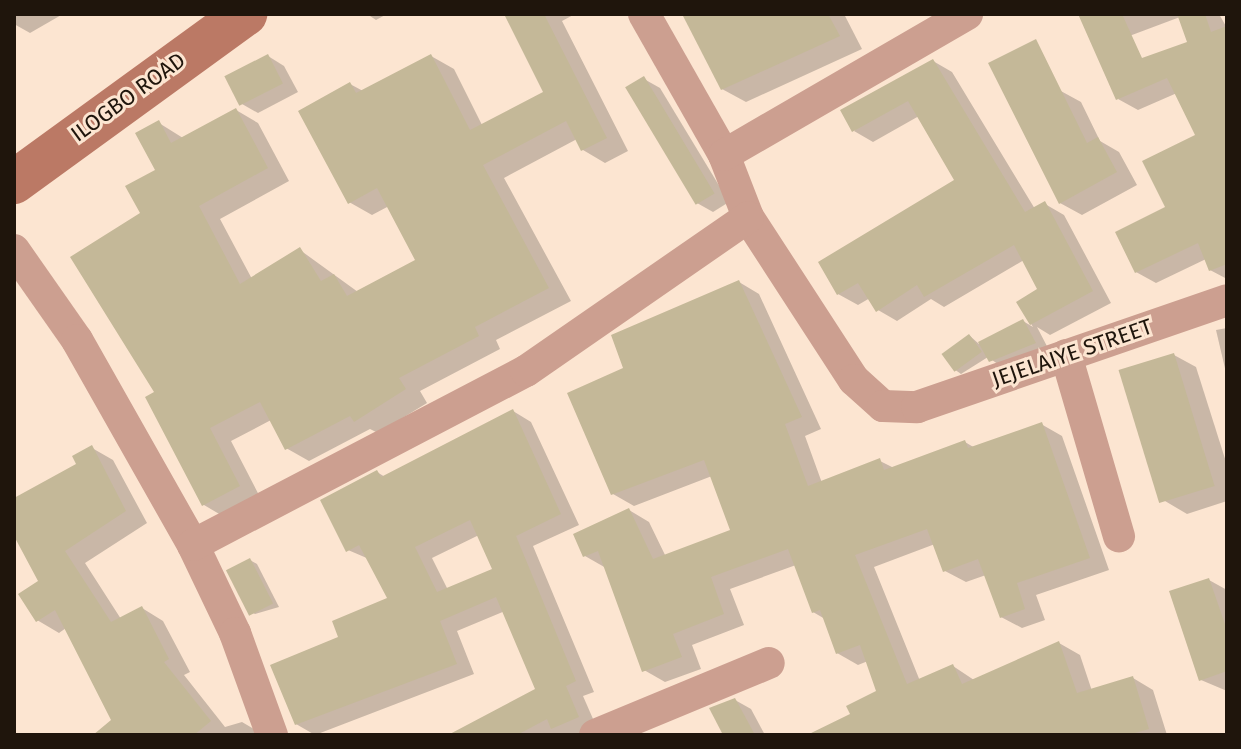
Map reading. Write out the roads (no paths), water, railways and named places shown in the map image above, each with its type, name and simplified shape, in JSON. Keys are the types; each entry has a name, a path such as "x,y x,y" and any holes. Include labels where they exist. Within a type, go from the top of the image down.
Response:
{"main road":[{"name":"ILOGBO ROAD","path":"14,182 245,14"}],"street":[{"path":"193,545 526,371 748,217 724,155 644,14"},
{"path":"724,155 967,14"},
{"name":"JEJELAIYE STREET","path":"748,217 867,395 883,406 917,407 1227,300"},
{"path":"14,250 77,340 193,545 235,633 272,735"},
{"path":"1066,355 1119,536"},
{"path":"595,735 769,663"}]}
